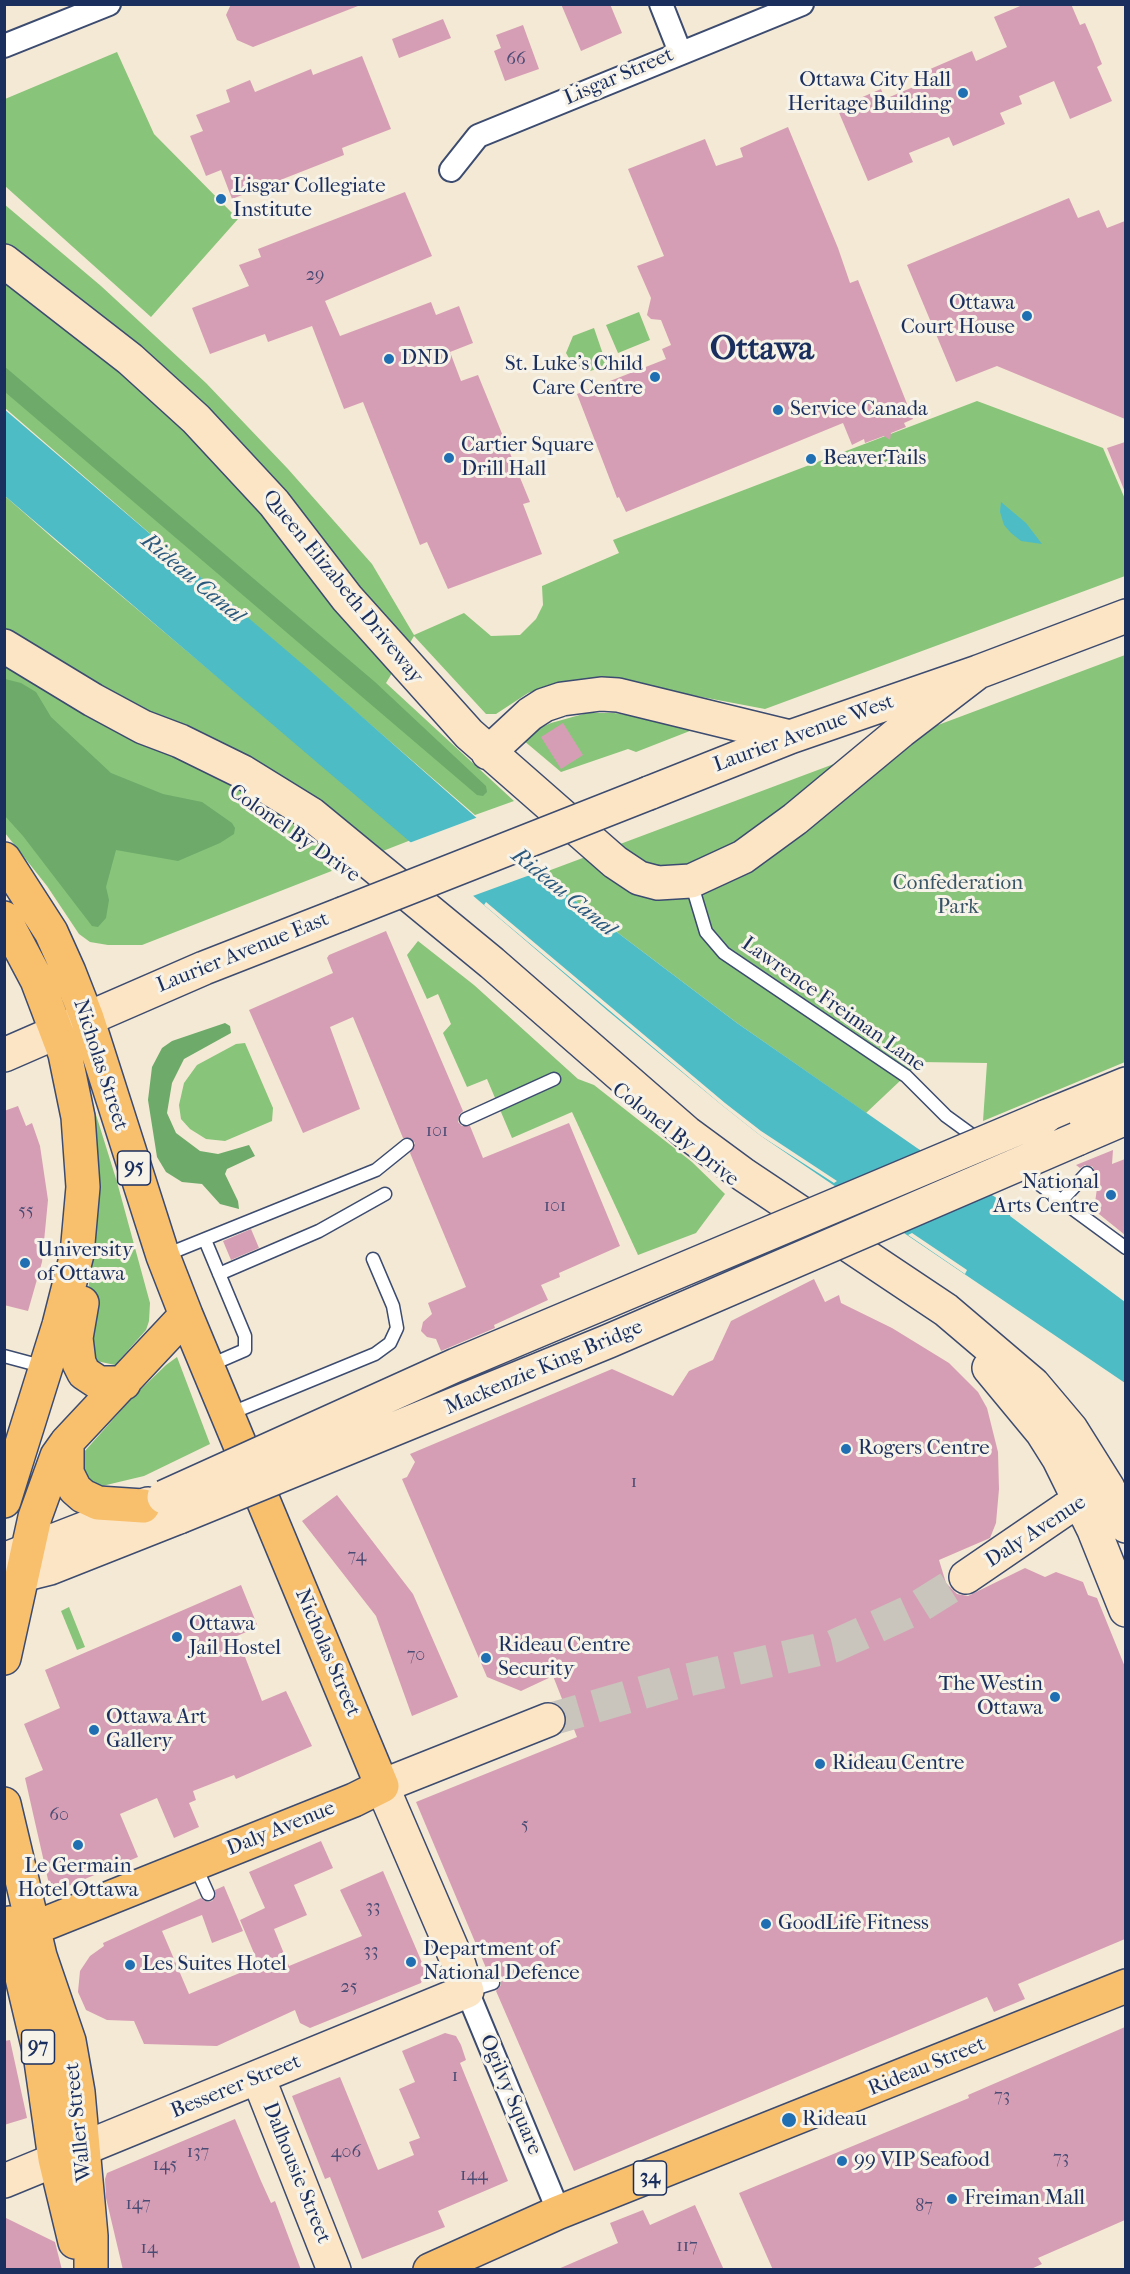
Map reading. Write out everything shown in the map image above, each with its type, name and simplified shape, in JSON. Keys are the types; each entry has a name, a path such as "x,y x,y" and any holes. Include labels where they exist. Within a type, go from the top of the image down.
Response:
{"main road":[{"name":"Queen Elizabeth Driveway","path":"4,261 130,359 196,419 274,503 347,598 428,692 488,753 630,873 658,883 691,881"},
{"name":"Laurier Avenue West","path":"484,857 790,737 978,672 1125,616"},
{"name":"Colonel By Drive","path":"4,646 143,727 175,752 297,831 485,977 677,1141 932,1319 981,1360 1125,1526"},
{"path":"691,881 743,857 978,672"},
{"path":"488,753 530,714 544,705 562,699 601,694 628,698 790,737"},
{"name":"Laurier Avenue East","path":"4,1055 235,955 484,857"},
{"name":"Nicholas Street","path":"4,860 51,932 87,1018 163,1256 186,1315 454,1954 480,1987"},
{"name":"Nicholas Street","path":"4,918 30,966 57,1031 72,1083 81,1141 83,1187 81,1233 66,1298 4,1501"},
{"name":"Mackenzie King Bridge","path":"12,1562 92,1553 162,1507 456,1365 1125,1084"},
{"name":"Mackenzie King Bridge","path":"162,1507 621,1336 1125,1118"},
{"path":"81,1233 85,1262 84,1292 76,1338 79,1363 84,1373 99,1383 124,1383"},
{"path":"4,1658 12,1562 53,1465 67,1442 186,1315"},
{"path":"67,1442 67,1473 75,1489 83,1496 98,1503 162,1507"},
{"name":"Colonel By Drive","path":"1095,1494 1125,1610"},
{"name":"Daly Avenue","path":"966,1577 1064,1510 1095,1494"},
{"name":"Daly Avenue","path":"23,1933 549,1720"},
{"name":"Waller Street","path":"4,1804 40,2054 68,2154 72,2234 89,2270"},
{"name":"Waller Street","path":"4,1903 23,1933"},
{"name":"Rideau Street","path":"430,2270 557,2214 1125,1986"},
{"name":"Besserer Street","path":"4,2181 480,1987"},
{"name":"Dalhousie Street","path":"258,2078 334,2270"}],"street":[{"path":"4,45 109,4"},
{"path":"661,4 680,52"},
{"name":"Lisgar Street","path":"451,170 478,136 802,4"},
{"name":"Ogilvy Square","path":"480,1987 553,2198"}],"lane":[{"name":"Lawrence Freiman Lane","path":"691,881 706,932 724,952 906,1076 946,1116 1125,1248"},
{"path":"466,1119 554,1079"},
{"path":"163,1256 304,1197 376,1170 406,1145"},
{"path":"1062,1200 1087,1173"},
{"path":"219,1274 319,1231 386,1194"},
{"path":"205,1240 245,1336 245,1350 208,1366"},
{"path":"228,1414 375,1354 390,1343 397,1328 393,1306 373,1259"},
{"path":"4,1356 46,1368"},
{"path":"194,1863 208,1894"}],"green space":[{"path":"117,52 154,134 238,219 151,317 5,186 5,99"},
{"path":"4,204 101,286 206,383 288,469 372,564 414,635 464,613 491,636 520,635 536,619 543,605 542,586 619,553 613,540 977,401 1103,448 1125,499 1125,576 765,709 612,680 582,680 555,684 528,693 496,714 486,714 414,636 386,683 514,801 475,815 5,408"},
{"path":"639,312 650,340 618,353 606,325"},
{"path":"594,328 607,366 590,371 573,365 566,353 573,336"},
{"path":"4,366 375,682 486,786 487,792 483,796 477,795 5,392"},
{"path":"5,496 411,840 142,945 108,945 90,942 79,934 47,886 5,833"},
{"name":"Confederation Park","path":"1125,655 1125,1062 983,1121 987,1063 920,1062 866,1113 737,1023 540,874"},
{"path":"5,679 21,683 36,692 51,717 111,773 163,794 202,802 232,823 235,828 234,834 220,843 178,861 116,850 106,887 109,900 106,918 98,927 92,926 5,816"},
{"path":"587,713 614,713 700,727 636,752 628,749 561,772 523,740 531,732 551,723"},
{"path":"418,941 474,985 578,1079 594,1085 692,1162 725,1194 696,1233 638,1255 572,1112 512,1138 487,1079 467,1087 443,1033 451,1024 438,994 427,999 407,955"},
{"path":"225,1023 230,1026 231,1033 184,1059 172,1083 167,1113 176,1133 200,1151 218,1154 249,1145 255,1156 227,1169 225,1174 238,1201 239,1209 220,1204 202,1184 182,1182 166,1172 157,1157 148,1100 152,1067 162,1048 172,1041"},
{"path":"245,1043 273,1108 272,1121 225,1141 206,1139 190,1129 181,1119 179,1105 184,1083 197,1065 236,1044"},
{"path":"88,1089 117,1182 150,1303 146,1330 115,1365 92,1360 87,1305 92,1249"},
{"path":"177,1357 210,1444 144,1476 102,1486 92,1484 81,1469 84,1452 132,1398"},
{"path":"69,1607 85,1647 77,1650 61,1611"}],"water":[{"name":"Rideau Canal","path":"4,409 307,668 540,874 737,1023 917,1148 1011,1207 1010,1216 1125,1302 1125,1383 761,1136 723,1106 608,1011 5,496"},
{"path":"1001,502 1026,523 1042,544 1021,541 1011,533 1004,525 1000,512"}],"pier":[{"path":"481,816 541,871 470,897 409,843"},
{"path":"486,902 725,1103 761,1131 837,1181 834,1183 761,1136 723,1106 484,905"},
{"path":"912,1233 967,1270 965,1274 908,1235"}],"building":[{"path":"231,4 357,4 358,6 253,47 237,40 226,15"},
{"path":"561,4 610,4 622,33 581,51"},
{"name":"Ottawa City Hall Heritage Building","path":"1025,4 1071,4 1080,25 1085,23 1094,44 1102,64 1097,67 1112,101 1070,119 1054,81 1019,96 1022,104 1000,113 1005,124 953,146 949,137 909,153 913,162 868,181 837,108 881,89 885,99 925,82 921,73 972,51 976,61 1007,47 994,17"},
{"path":"443,19 451,38 399,58 392,39"},
{"path":"523,25 539,69 505,81 494,51 501,48 496,35"},
{"path":"362,56 391,129 342,148 344,155 232,199 221,170 206,176 190,136 203,131 196,115 230,102 226,90 250,80 255,92 311,69 313,75"},
{"path":"788,127 850,283 858,280 913,419 904,423 906,427 891,433 890,440 884,436 865,443 864,439 852,445 843,423 626,512 619,497 617,498 577,394 666,359 662,349 671,345 661,320 651,319 647,315 651,298 637,266 664,256 628,169 705,139 716,166 743,157 740,148"},
{"path":"405,192 432,256 325,301 340,336 431,302 436,315 459,306 473,343 450,352 461,381 478,375 530,502 523,504 542,554 448,589 427,542 420,545 363,402 344,409 312,326 268,342 265,334 210,354 192,308 249,286 239,265 261,257 258,249"},
{"name":"Ottawa Court House","path":"1069,198 1078,218 1099,210 1107,228 1125,221 1125,419 997,366 956,382 907,265"},
{"path":"1125,442 1125,492 1107,448"},
{"path":"563,723 583,755 561,769 541,737"},
{"path":"386,931 463,1111 459,1115 458,1122 462,1126 470,1126 483,1158 569,1123 620,1246 559,1273 560,1277 541,1285 548,1300 494,1325 495,1328 441,1351 436,1339 427,1337 421,1331 423,1322 432,1314 428,1303 466,1287 410,1153 415,1143 410,1138 403,1138 353,1017 330,1027 360,1109 303,1133 249,1010 333,973 327,958 329,955"},
{"name":"University of Ottawa","path":"18,1106 26,1126 32,1123 40,1146 48,1200 42,1262 28,1311 4,1305 4,1111"},
{"name":"National Arts Centre","path":"1113,1150 1112,1164 1125,1159 1125,1235 1094,1210 1098,1181 1094,1177 1093,1167 1085,1165 1080,1168 1076,1165"},
{"path":"251,1229 259,1248 231,1260 223,1241"},
{"name":"Rideau Centre","path":"814,1279 825,1302 839,1295 841,1303 892,1328 949,1363 978,1392 987,1408 998,1452 999,1489 996,1523 990,1538 939,1560 946,1583 957,1594 968,1596 1025,1568 1045,1577 1056,1572 1083,1582 1088,1595 1097,1598 1125,1667 1125,1939 1018,1984 1025,1999 994,2012 987,1997 574,2171 496,1991 501,1985 501,1980 495,1975 489,1975 416,1802 577,1737 553,1676 521,1691 487,1677 402,1479 407,1477 415,1462 410,1454 612,1369 673,1396 689,1371 713,1360 731,1321"},
{"path":"337,1495 413,1594 458,1697 412,1716 376,1616 302,1521"},
{"path":"241,1585 258,1627 237,1636 262,1701 286,1691 312,1746 236,1779 234,1775 193,1791 196,1800 189,1803 199,1827 174,1838 157,1798 120,1814 138,1857 51,1893 25,1778 43,1770 24,1724 60,1708 45,1670"},
{"path":"321,1841 333,1868 294,1885 307,1915 274,1929 289,1966 362,1936 340,1890 383,1871 426,1972 421,1983 310,2028 300,2023 295,2010 217,2046 144,2044 134,2021 107,2020 86,2010 78,1992 80,1971 90,1956 104,1946 103,1943 201,1898 207,1902 212,1901 216,1895 215,1890 224,1886 243,1931 212,1943 202,1915 162,1931 189,1994 259,1965 240,1920 265,1908 249,1872"},
{"path":"1125,2027 1125,2220 1038,2258 1042,2264 1029,2270 773,2270 739,2193 969,2098 968,2095"},
{"path":"445,2033 456,2036 461,2045 466,2060 460,2063 508,2181 438,2211 445,2227 362,2259 330,2177 325,2179 292,2096 340,2077 378,2170 414,2155 409,2142 420,2138 399,2089 415,2082 402,2051"},
{"path":"10,2040 27,2118 4,2125 4,2041"},
{"path":"235,2119 271,2203 275,2201 301,2270 123,2270 106,2198 107,2173"},
{"path":"695,2205 724,2270 556,2270 618,2243 610,2223 643,2210 650,2225"},
{"path":"4,2217 55,2242 62,2270 4,2270"}],"tunnel":[{"path":"548,1720 679,1682 834,1646 915,1609 966,1577"}],"place":[{"name":"Ottawa City Hall Heritage Building","path":"963,93"},
{"name":"Lisgar Collegiate Institute","path":"221,199"},
{"name":"Ottawa Court House","path":"1027,316"},
{"name":"DND","path":"389,359"},
{"name":"St. Luke's Child Care Centre","path":"655,377"},
{"name":"Service Canada","path":"778,410"},
{"name":"Cartier Square Drill Hall","path":"449,458"},
{"name":"BeaverTails","path":"811,459"},
{"name":"National Arts Centre","path":"1111,1195"},
{"name":"University of Ottawa","path":"25,1263"},
{"name":"Rogers Centre","path":"846,1449"},
{"name":"Ottawa Jail Hostel","path":"177,1637"},
{"name":"Rideau Centre Security","path":"486,1658"},
{"name":"The Westin Ottawa","path":"1055,1697"},
{"name":"Ottawa Art Gallery","path":"94,1730"},
{"name":"Rideau Centre","path":"820,1764"},
{"name":"Le Germain Hotel Ottawa","path":"78,1845"},
{"name":"GoodLife Fitness","path":"766,1924"},
{"name":"Department of National Defence","path":"411,1962"},
{"name":"Les Suites Hotel","path":"130,1965"},
{"name":"Rideau","path":"789,2120"},
{"name":"99 VIP Seafood","path":"842,2161"},
{"name":"Freiman Mall","path":"952,2199"}],"district":[{"name":"Ottawa","path":"762,351"}]}
